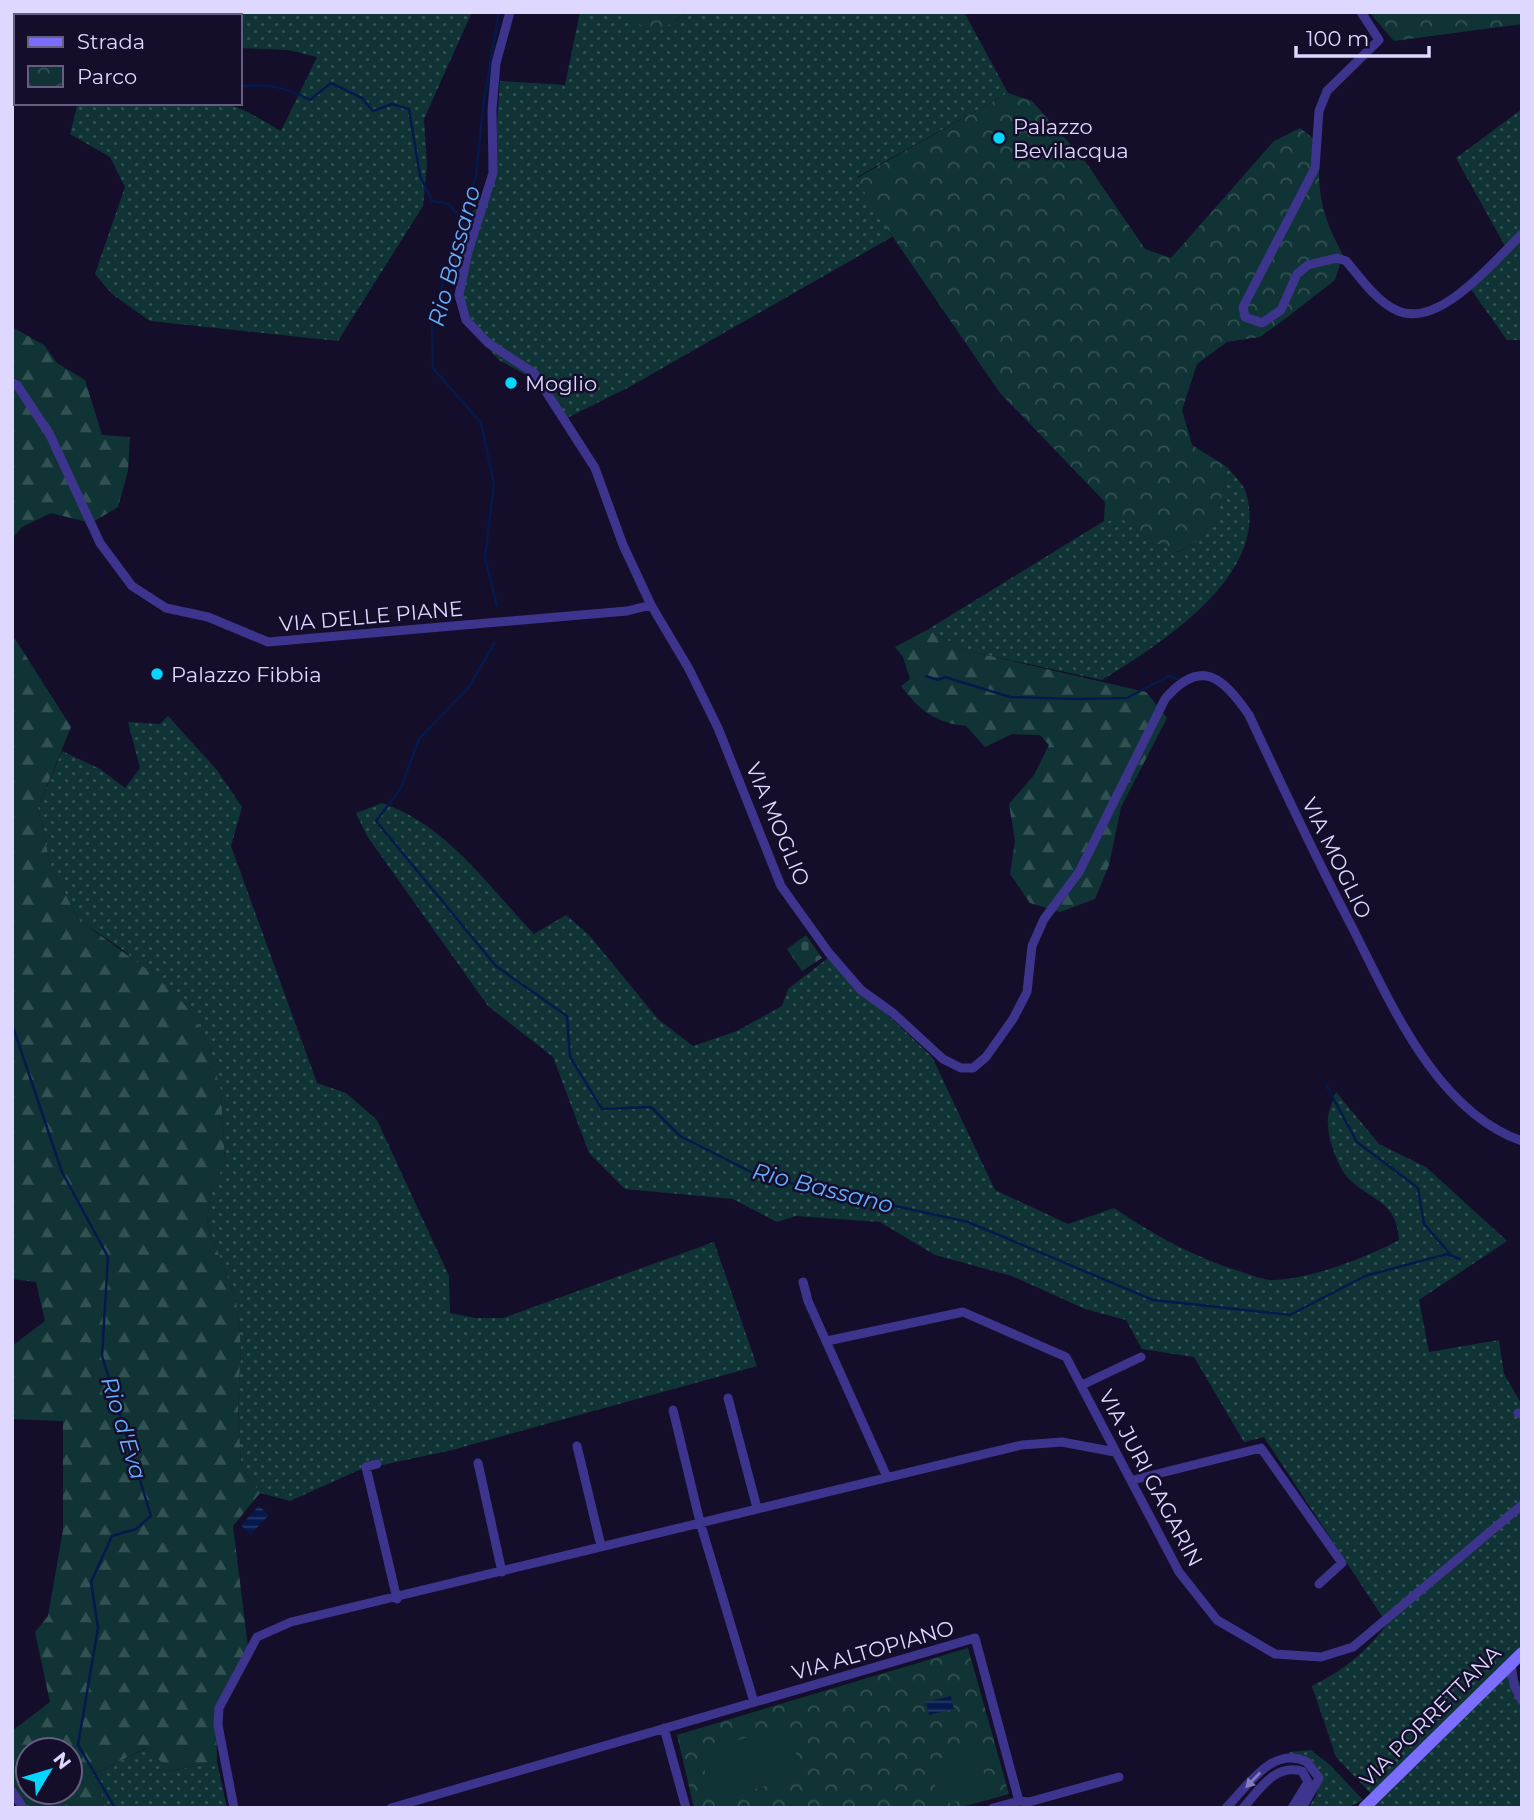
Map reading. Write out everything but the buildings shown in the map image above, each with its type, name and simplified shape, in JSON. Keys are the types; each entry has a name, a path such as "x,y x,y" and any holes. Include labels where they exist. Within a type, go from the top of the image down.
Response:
{"main road":[{"name":"VIA PORRETTANA","path":"1364,1807 1522,1653"}],"street":[{"name":"VIA MOGLIO","path":"510,12 496,63 492,110 493,173 468,252 459,295 466,320 488,343 534,373 595,468 623,545 718,727 781,886 861,990 893,1013 943,1059 961,1068 973,1068 986,1058 1013,1019 1027,992 1032,946 1044,919 1079,872 1165,699 1176,685 1195,675 1217,678 1234,693 1249,715 1336,895 1411,1040 1436,1074 1476,1115 1522,1141"},
{"path":"1361,12 1379,40 1369,53 1327,91 1319,111 1315,169 1243,307 1245,317 1262,323 1281,310 1297,274 1308,265 1337,258 1346,261 1394,310 1409,315 1423,313 1440,306 1473,283 1522,234"},
{"name":"VIA DELLE PIANE","path":"12,383 17,385 50,435 100,543 132,586 166,608 208,617 268,642 627,611 652,605"},
{"path":"803,1282 808,1301 887,1477"},
{"name":"VIA JURI GAGARIN","path":"827,1341 964,1312 1066,1357 1179,1572 1217,1619 1275,1654 1300,1657 1339,1652 1364,1639 1522,1506"},
{"path":"1082,1385 1141,1357"},
{"path":"728,1398 757,1508"},
{"path":"673,1410 700,1522 754,1702"},
{"path":"234,1808 218,1726 219,1708 257,1637 291,1622 397,1599 601,1546 1022,1445 1062,1442 1115,1452"},
{"path":"577,1447 601,1546"},
{"path":"1133,1480 1261,1448 1342,1563 1319,1584"},
{"path":"478,1463 502,1572"},
{"path":"377,1464 366,1467 397,1599"},
{"name":"VIA ALTOPIANO","path":"391,1808 975,1638 1019,1801"},
{"path":"1511,1663 1514,1685 1522,1701"},
{"path":"664,1728 686,1808"},
{"path":"1226,1808 1270,1763 1286,1757 1307,1762 1319,1778 1303,1808"},
{"path":"1243,1808 1269,1779 1291,1768 1302,1771 1308,1782 1292,1808"},
{"path":"993,1808 1019,1801 1029,1802 1119,1777"},
{"path":"12,1791 23,1808"}],"green space":[{"path":"472,12 424,119 427,165 423,206 338,341 150,321 112,294 95,274 125,187 110,157 70,134 77,105 230,105 281,131 317,57 288,50 242,48 242,14 190,14"},
{"path":"580,12 627,12 626,16 675,21 688,12 964,12 1008,93 857,177 892,237 631,386 565,419 540,383 499,360 467,325 453,247 493,176 500,81 565,85"},
{"path":"627,12 688,12 655,34 626,16"},
{"path":"1369,12 1522,12 1522,24 1394,41"},
{"path":"1008,93 1032,101 1085,161 1145,249 1171,258 1274,141 1300,128 1320,144 1319,176 1322,201 1329,226 1343,255 1335,280 1260,337 1227,342 1197,364 1182,410 1192,445 1227,467 1215,518 1201,537 1177,552 1141,535 1123,520 1104,521 1105,502 1000,393 873,208 857,178"},
{"path":"1522,109 1522,340 1507,340 1470,288 1505,246 1456,158"},
{"path":"12,327 44,345 57,363 85,380 102,435 130,437 128,471 118,507 91,523 51,513 22,527 12,539"},
{"path":"1227,467 1245,490 1249,523 1242,552 1227,579 1180,627 1102,680 969,651 927,630 1104,521 1123,519 1141,535 1178,552 1191,545 1209,528 1215,518"},
{"path":"927,630 969,651 1146,692 1167,718 1121,807 1109,865 1095,899 1060,912 1030,903 1010,874 1015,841 1009,804 1034,775 1049,745 1040,735 1012,734 985,747 966,726 937,719 915,702 901,686 910,679 903,657 895,647"},
{"path":"12,634 71,727 38,808 51,867 79,920 155,975 189,1009 208,1043 221,1091 225,1162 211,1191 207,1224 236,1299 241,1346 238,1406 241,1467 260,1493 233,1526 248,1647 216,1710 217,1762 171,1771 146,1748 90,1776 109,1808 21,1806 84,1806 84,1736 14,1736 14,1794 12,1791 12,1731 50,1702 35,1632 48,1616 63,1530 63,1421 12,1419 12,1346 45,1321 36,1282 12,1279"},
{"path":"168,716 217,770 242,807 231,846 317,1083 346,1093 377,1120 449,1276 450,1313 476,1318 503,1318 714,1242 757,1366 452,1450 359,1470 290,1501 260,1493 241,1467 238,1406 241,1346 236,1299 207,1224 211,1191 225,1162 221,1091 208,1043 189,1009 123,950 79,920 51,867 38,808 62,751 100,769 125,788 140,768 128,722 160,724"},
{"path":"382,803 405,813 447,841 534,934 566,915 589,935 658,1019 693,1046 737,1031 782,1006 788,989 828,958 932,1057 995,1190 1068,1224 1114,1208 1159,1236 1222,1265 1262,1279 1301,1277 1371,1254 1399,1240 1394,1217 1389,1210 1350,1180 1337,1160 1328,1125 1336,1092 1379,1144 1426,1167 1507,1241 1419,1300 1429,1352 1499,1340 1504,1374 1522,1405 1522,1653 1510,1665 1522,1687 1522,1808 1370,1808 1377,1800 1336,1757 1312,1686 1354,1660 1387,1624 1264,1437 1244,1442 1194,1357 1142,1349 1126,1320 1085,1309 1012,1276 935,1255 880,1222 796,1216 777,1222 733,1199 625,1189 589,1153 553,1057 488,1006 367,836 356,813"},
{"path":"806,935 822,958 802,971 787,949"},
{"path":"968,1648 1009,1794 958,1808 694,1808 677,1735"},
{"path":"788,1725 802,1775 714,1801 699,1752"},
{"path":"147,1748 171,1771 217,1762 227,1808 109,1808 90,1776"},
{"path":"978,1749 989,1794 940,1805 929,1761"},
{"path":"1311,1750 1330,1765 1363,1800 1347,1808 1308,1808 1316,1796 1321,1776 1312,1761 1289,1752"}],"water":[{"path":"259,1506 269,1515 250,1535 241,1525"},
{"path":"951,1696 954,1709 929,1715 926,1702"}],"waterway":[{"name":"Rio Bassano","path":"497,606 485,558 494,484 481,423 433,368 432,319 476,176 484,100 499,12"},
{"path":"242,87 276,87 310,100 331,83 362,98 373,111 392,104 409,109 420,176 432,201 449,204 461,219"},
{"name":"Rio Bassano","path":"495,642 469,687 419,739 400,790 376,821 496,966 567,1016 570,1057 602,1109 651,1107 680,1136 759,1176 968,1222 1153,1300 1290,1315 1365,1276 1447,1254 1460,1259"},
{"path":"926,676 938,680 945,677 1010,697 1079,699 1127,698 1169,676 1180,680"},
{"name":"Rio d'Eva","path":"12,1024 62,1172 108,1257 102,1356 151,1516 136,1529 112,1536 91,1582 98,1628 78,1745 115,1808"},
{"path":"1326,1085 1357,1142 1418,1188 1424,1224 1450,1254"}],"place":[{"name":"Palazzo Bevilacqua","path":"999,138"},
{"name":"Moglio","path":"511,383"},
{"name":"Palazzo Fibbia","path":"157,674"}]}
